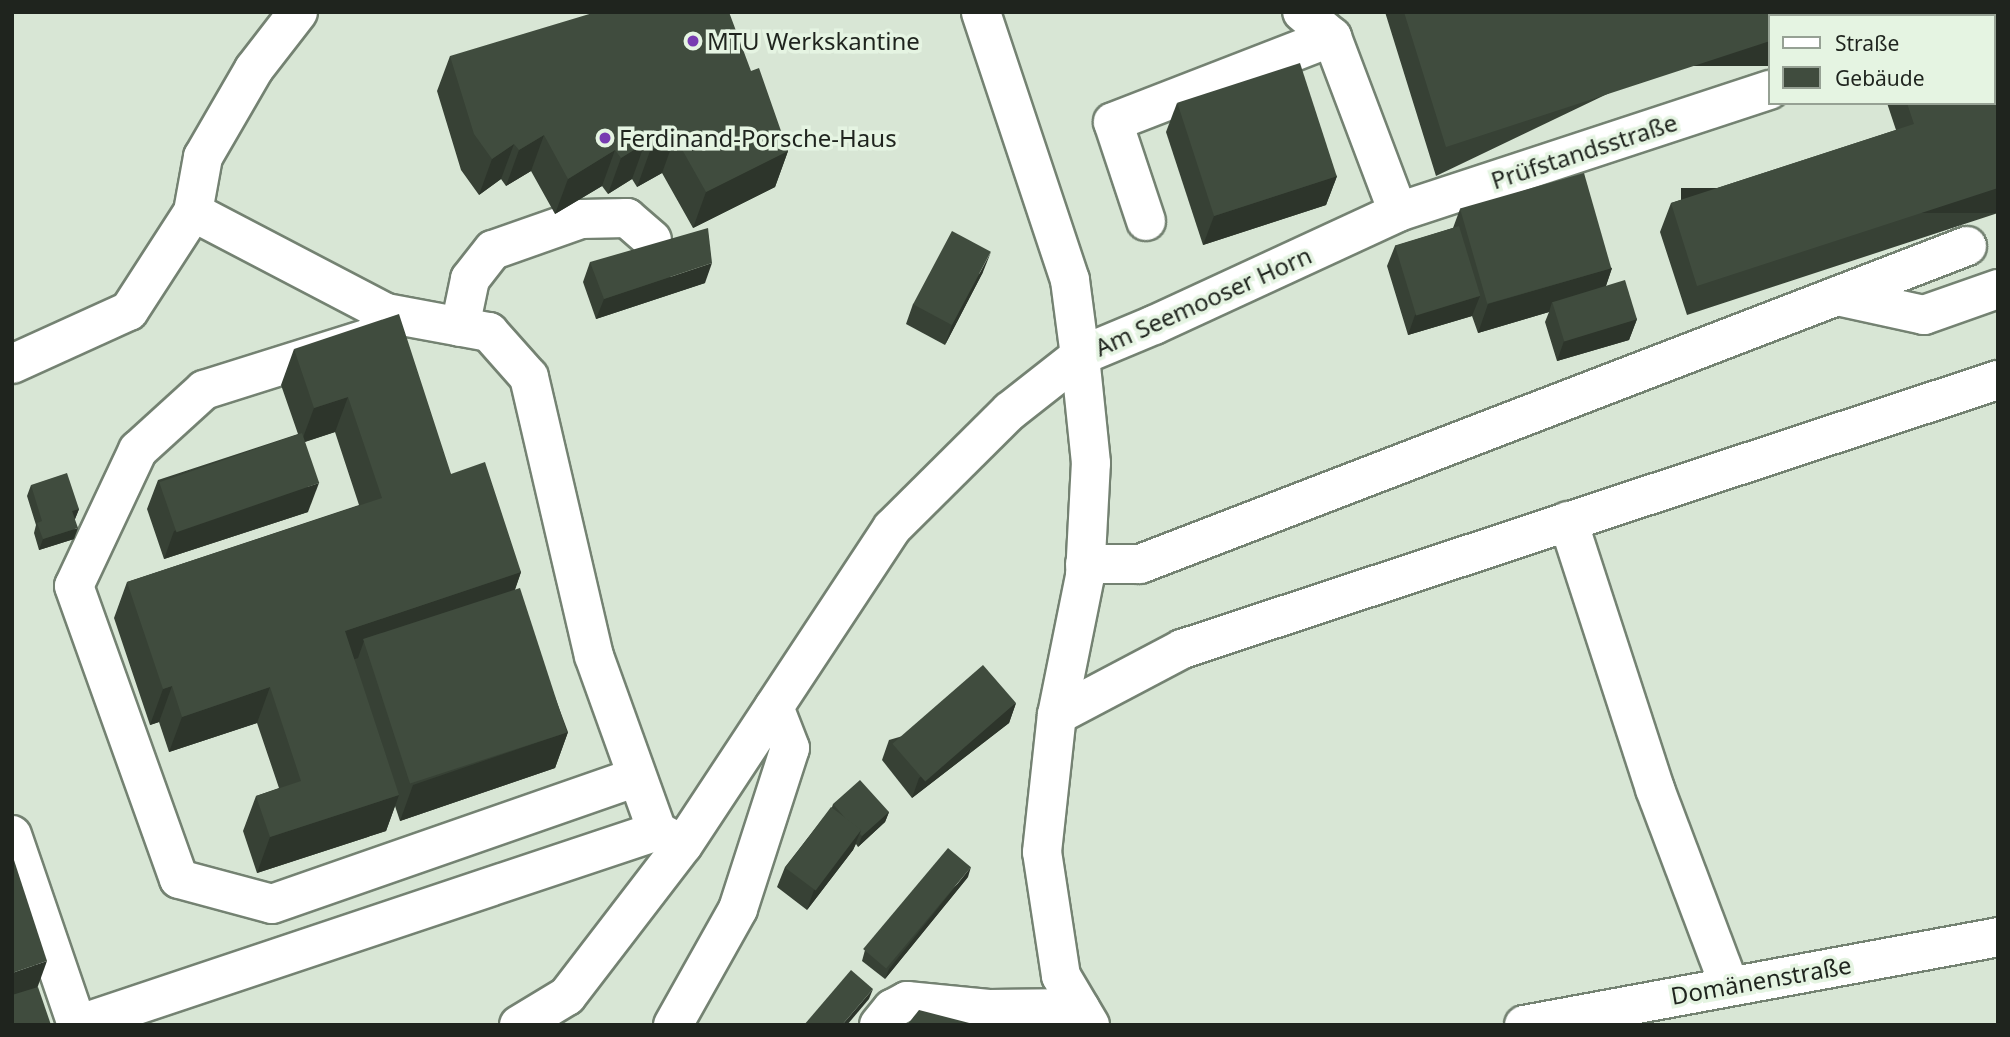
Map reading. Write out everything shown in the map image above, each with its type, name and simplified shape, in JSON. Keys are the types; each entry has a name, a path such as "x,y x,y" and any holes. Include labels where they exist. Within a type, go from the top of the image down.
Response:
{"street":[{"path":"12,364 129,312 193,212 203,158 254,69 298,12"},
{"path":"519,1025 567,996 670,838 774,707 892,528 1010,411 1080,356 1070,280 981,12"},
{"path":"1302,12 1332,37 1398,212"},
{"path":"1146,221 1113,122 1332,37"},
{"name":"Prüfstandsstraße","path":"1398,212 1769,90"},
{"path":"193,212 386,313 489,332 529,377 594,656 637,777 670,838"},
{"name":"Am Seemooser Horn","path":"1085,1016 1061,976 1042,852 1057,715 1085,564 1091,463 1080,356 1154,325 1398,212"},
{"path":"460,327 470,279 493,250 581,219 627,218 652,240"},
{"path":"1085,564 1140,564 1967,246"},
{"path":"1837,296 1924,315 1998,289"},
{"path":"386,313 372,337 204,390 138,450 74,586 179,879 272,904 637,777"},
{"path":"1057,715 1182,649 1998,380"},
{"path":"1568,521 1655,789 1729,985"},
{"path":"673,1025 738,909 790,748 774,707"},
{"path":"12,835 78,1025 670,838"},
{"name":"Domänenstraße","path":"1524,1025 1998,937"},
{"path":"879,1025 892,1009 907,1001 1085,1016"}],"building":[{"name":"Ferdinand-Porsche-Haus","path":"596,12 729,12 751,71 759,68 788,151 706,192 675,137 650,151 645,143 621,158 615,150 568,179 544,135 519,150 514,144 492,159 474,134 450,56"},
{"path":"1404,12 1857,12 1769,14 1769,41 1446,147"},
{"path":"1996,26 1998,188 1697,286 1671,203 1914,124 1908,105 1996,105"},
{"path":"1300,63 1337,176 1214,216 1177,103"},
{"path":"1584,173 1611,268 1487,304 1460,209"},
{"path":"1459,226 1480,296 1416,315 1395,246"},
{"path":"708,228 712,263 604,299 590,262"},
{"path":"952,231 991,252 952,325 913,304"},
{"path":"1625,280 1637,319 1564,341 1552,302"},
{"path":"399,314 451,474 485,462 521,572 345,631 399,795 270,837 256,796 301,781 270,687 182,717 172,686 163,689 127,582 382,498 348,397 314,408 294,349"},
{"path":"302,433 319,483 176,532 159,482"},
{"path":"67,473 79,509 72,511 78,528 43,539 37,523 42,521 31,485"},
{"path":"520,588 567,733 410,784 363,639"},
{"path":"983,665 1016,703 925,781 892,744"},
{"path":"860,780 889,812 862,836 861,830 846,819 833,804"},
{"path":"831,807 861,830 816,891 785,868"},
{"path":"948,848 971,867 886,968 863,949"},
{"path":"12,854 47,961 12,973"},
{"path":"851,970 873,989 842,1025 804,1025"},
{"path":"38,987 51,1025 12,1025 12,995"},
{"path":"919,1010 977,1025 907,1025"}],"place":[{"name":"MTU Werkskantine","path":"693,41"},
{"name":"Ferdinand-Porsche-Haus","path":"605,138"}]}
